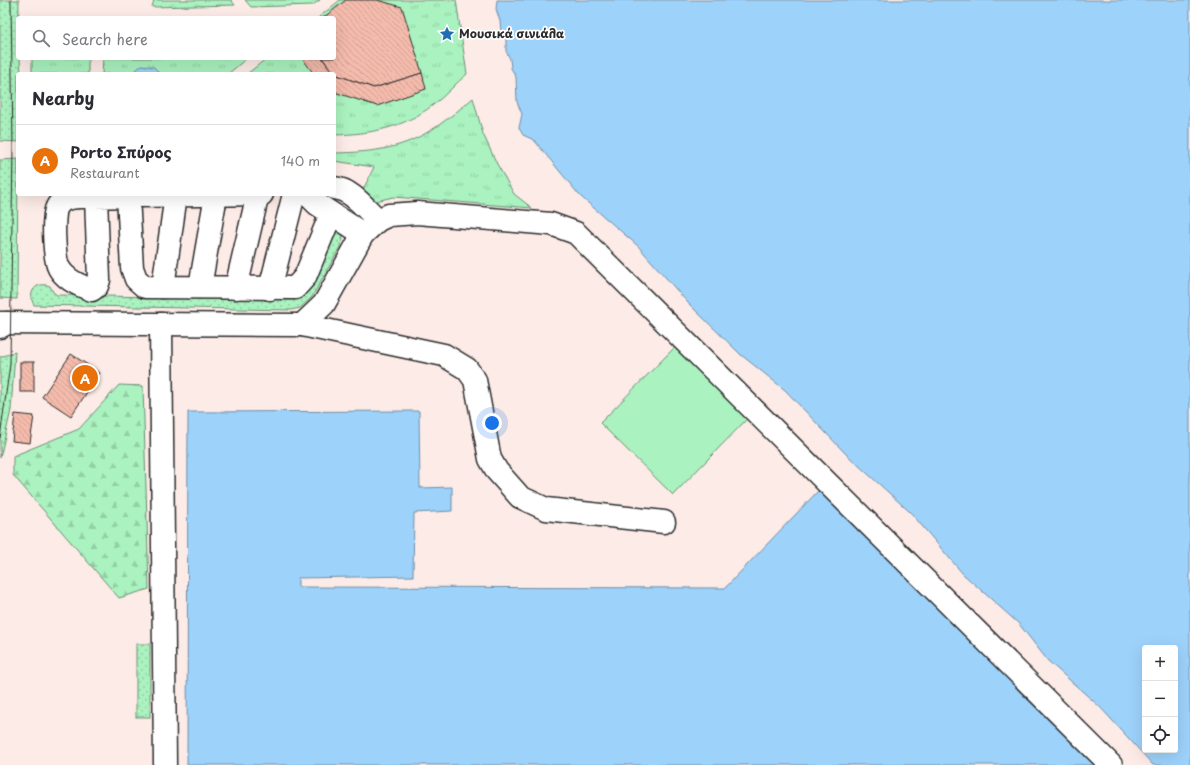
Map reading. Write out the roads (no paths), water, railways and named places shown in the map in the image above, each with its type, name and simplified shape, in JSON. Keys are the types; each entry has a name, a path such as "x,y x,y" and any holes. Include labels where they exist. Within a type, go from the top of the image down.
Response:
{"street":[{"path":"336,188 350,194 371,227"},
{"path":"96,197 128,196 132,268 136,279 145,287 295,288 300,285 305,277 331,214"},
{"path":"163,287 176,196"},
{"path":"200,288 216,196"},
{"path":"236,288 258,196"},
{"path":"270,289 293,196"},
{"path":"309,196 331,214 371,227"},
{"path":"302,325 324,304 371,227 388,215 417,213 550,224 576,233 1111,765"},
{"path":"2,324 302,325 444,355 468,369 475,380 490,459 509,487 526,500 546,509 664,522"},
{"path":"161,324 165,765"}],"water":[{"path":"497,0 1190,0 1190,765 1153,765 1142,753 1178,753 1178,645 1142,645 1142,753 1100,707 1048,661 1019,624 963,574 911,513 846,454 785,390 740,354 688,303 638,246 580,196 534,140 523,135 519,128 522,114 517,102 516,77 511,68 510,59 506,51 506,40 501,32 500,21 496,9"},
{"path":"142,65 154,67 158,72 133,72"},
{"path":"419,411 420,488 452,487 452,511 414,513 413,576 298,578 298,587 725,588 819,490 1095,765 187,765 188,412"}],"tram line":[{"path":"0,438 10,364 13,147 11,0"}],"place":[{"name":"Μουσικά σινιάλα","path":"447,34"},
{"name":"Porto Σπύρος","path":"85,378"}]}
